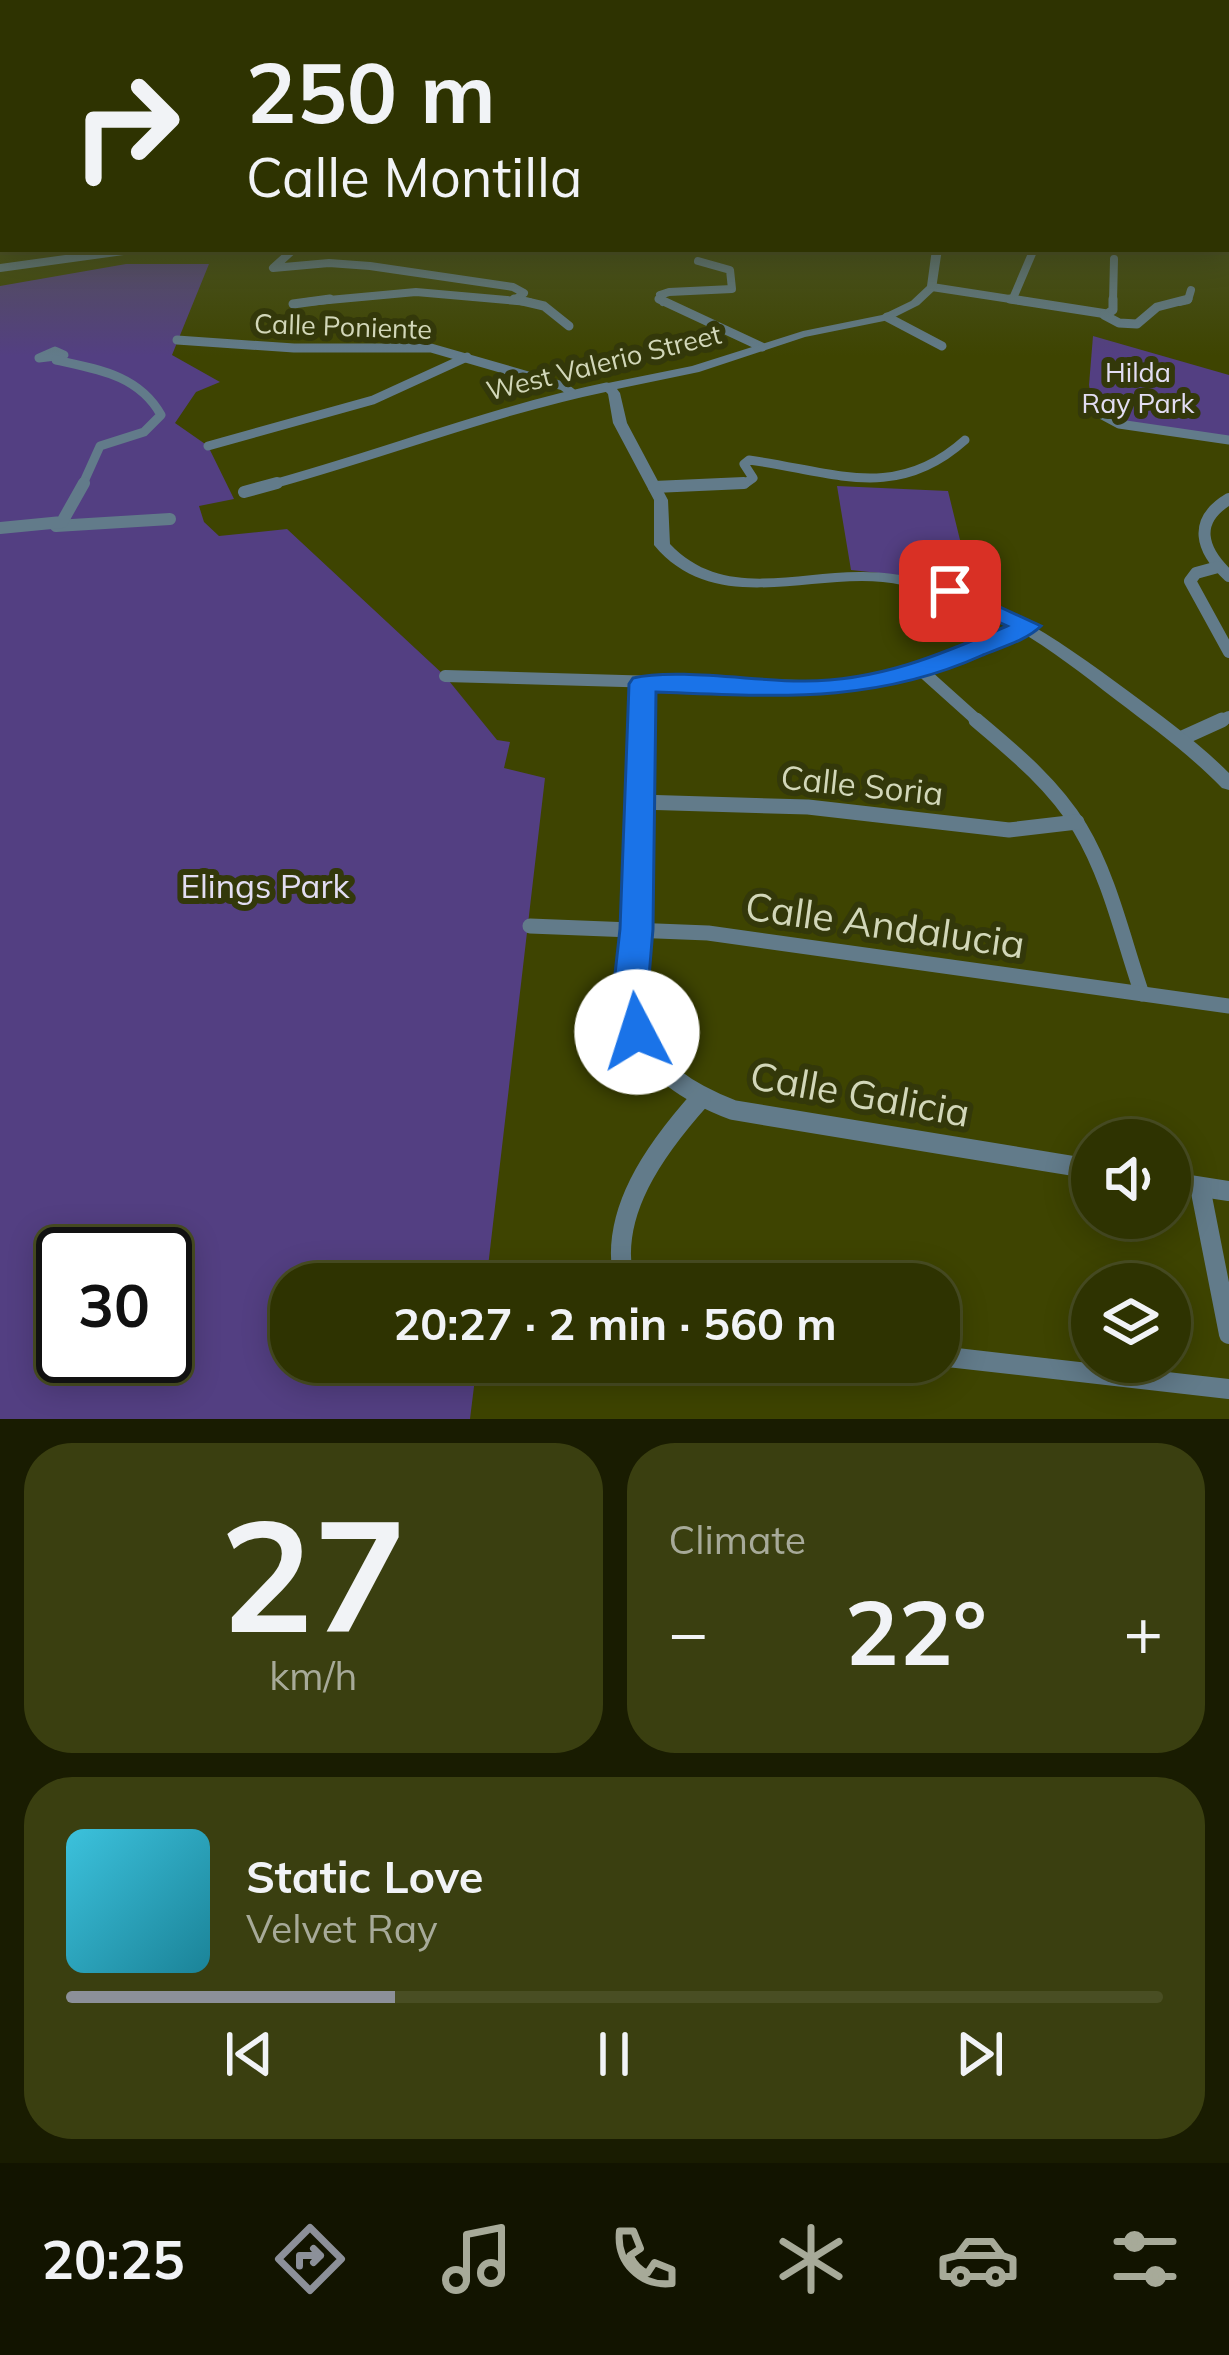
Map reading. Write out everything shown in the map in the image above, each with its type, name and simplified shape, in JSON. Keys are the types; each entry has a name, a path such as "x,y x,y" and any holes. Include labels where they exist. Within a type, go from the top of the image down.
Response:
{"street":[{"path":"17,267 19,252"},
{"path":"0,268 118,252"},
{"path":"291,252 273,268 292,271 328,263 383,270 423,268 444,277 514,284 524,293 515,300"},
{"path":"937,252 932,286 1014,296 1103,314 1119,323 1134,324 1157,307 1188,300 1191,290"},
{"path":"1014,296 1033,252"},
{"path":"1103,314 1113,310 1114,259"},
{"path":"698,262 730,270 732,290 714,294 671,291 659,295 659,300 762,347"},
{"name":"West Valerio Street","path":"244,492 378,455 518,405 572,393 610,392 762,347 887,317 915,303 932,286"},
{"path":"292,304 383,291 515,300 543,305 569,326"},
{"path":"887,317 942,346"},
{"name":"Calle Poniente","path":"177,340 294,348 398,345 467,357 563,386 572,393"},
{"path":"208,446 371,403 417,386 467,357"},
{"path":"51,526 62,522 100,446 144,432 161,415 158,406 126,378 56,359"},
{"path":"610,392 620,423 662,505 662,544 673,558 706,576 758,584 868,575 950,591 1028,626 1180,739 1229,784"},
{"path":"1093,410 1119,424 1229,440"},
{"path":"654,487 746,483 753,478 744,464 754,460 864,479 905,477 937,467 965,440"},
{"path":"1224,572 1206,553 1199,528 1208,512 1229,499"},
{"path":"0,527 170,519"},
{"path":"1224,572 1196,573 1190,581 1229,652"},
{"path":"445,676 826,689 922,671 1028,626"},
{"path":"922,671 1050,790 1077,822 1142,994"},
{"name":"Calle Galicia","path":"642,684 637,929 629,1001 637,1032 655,1062 701,1097 754,1115 1071,1166"},
{"path":"1180,739 1229,717"},
{"name":"Calle Soria","path":"639,802 778,804 1009,830 1077,822"},
{"name":"Calle Andalucia","path":"530,926 708,933 1229,1006"},
{"path":"620,1263 634,1198 663,1142 701,1097"},
{"path":"1191,1186 1229,1191"},
{"path":"1200,1187 1229,1334"},
{"path":"960,1358 1229,1389"}],"green space":[{"name":"Elings Park","path":"126,264 209,264 172,355 220,382 196,392 175,423 208,446 234,499 199,506 204,522 219,536 287,529 445,676 497,740 510,742 504,768 545,778 488,1263 270,1263 270,1383 474,1383 470,1419 0,1419 0,286"},
{"name":"Hilda Ray Park","path":"1093,336 1229,375 1229,440 1119,424 1093,410 1089,385"},
{"path":"837,486 948,491 973,593 916,577 851,570"}],"route":[{"path":"637,1032 629,1001 637,929 642,684 853,686 904,677 1028,626 950,591"}]}
